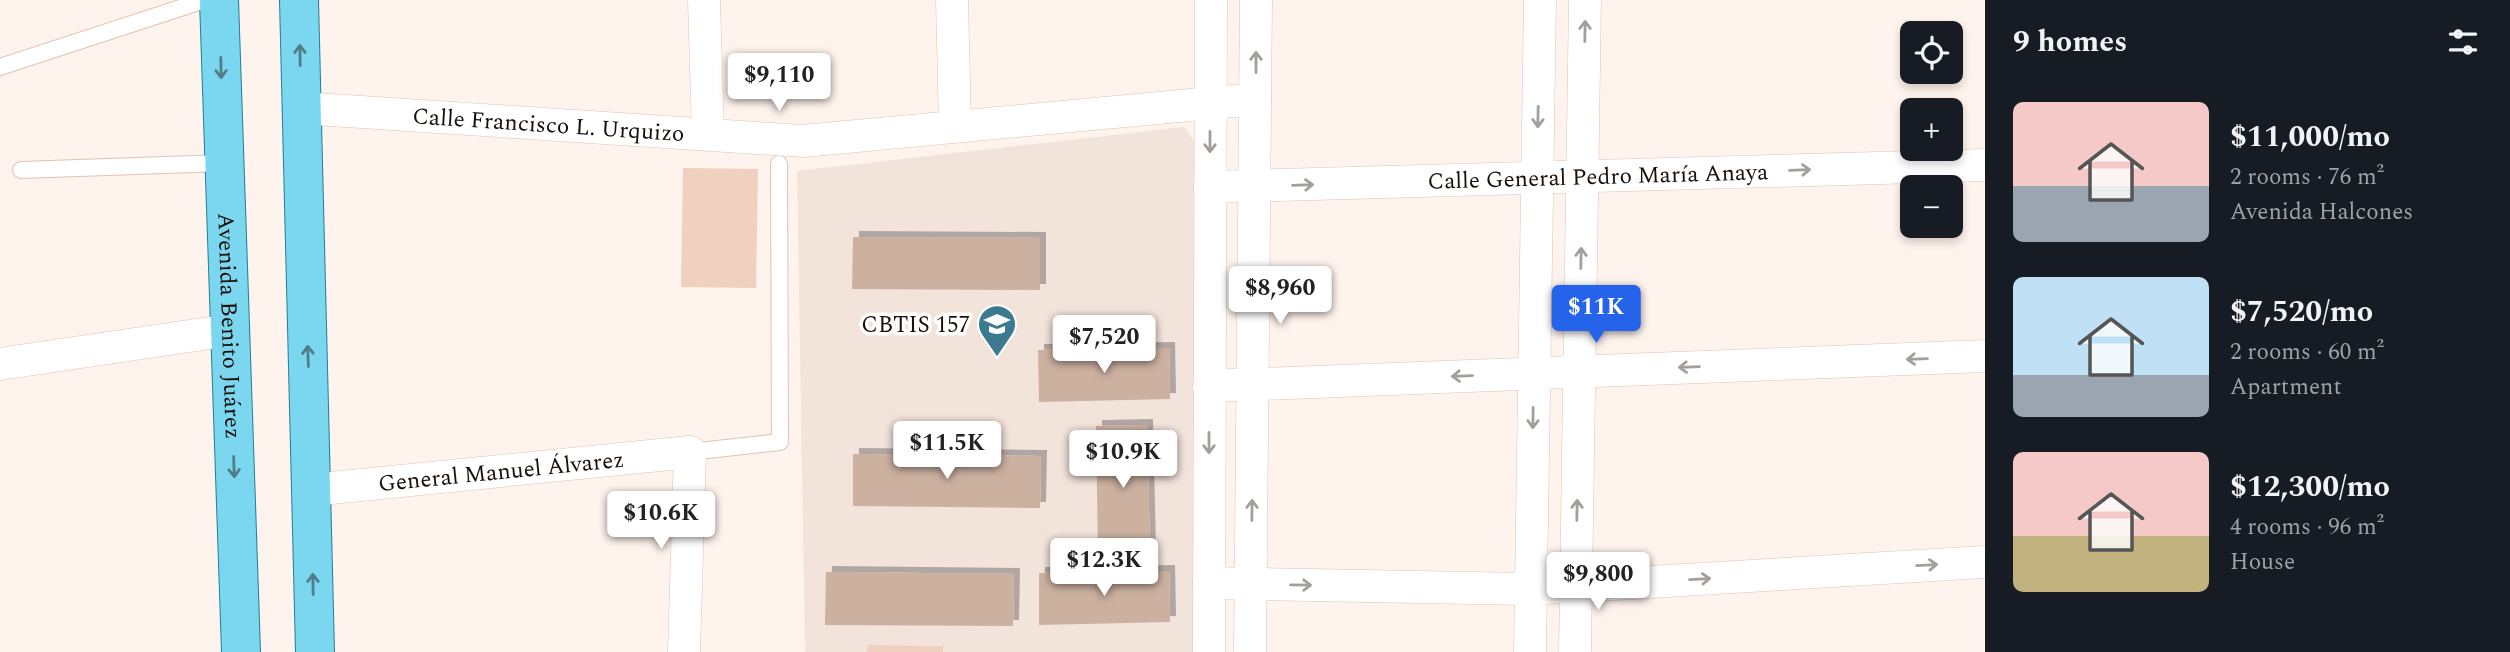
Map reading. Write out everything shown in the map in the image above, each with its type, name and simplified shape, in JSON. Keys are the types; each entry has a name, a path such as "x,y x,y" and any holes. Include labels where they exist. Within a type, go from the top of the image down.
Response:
{"main road":[{"name":"Avenida Benito Juárez","path":"219,0 241,652"},
{"path":"299,0 315,652"}],"street":[{"path":"704,0 708,133"},
{"path":"952,0 955,126"},
{"path":"1209,652 1210,0"},
{"path":"1251,652 1256,0"},
{"path":"1530,652 1540,0"},
{"path":"1574,652 1586,0"},
{"name":"Calle Francisco L. Urquizo","path":"301,108 803,141 1210,101 1255,99"},
{"name":"Calle General Pedro María Anaya","path":"1210,187 1985,165"},
{"path":"0,364 230,330"},
{"path":"1209,386 1985,356"},
{"path":"684,652 690,452"},
{"name":"General Manuel Álvarez","path":"311,490 690,452"},
{"path":"1209,583 1531,589 1985,562"}],"lane":[{"path":"0,67 205,0"},
{"path":"21,170 223,163"},
{"path":"690,452 780,442 779,164"}],"shaded area":[{"name":"CBTIS 157","path":"1184,127 1194,141 1196,652 805,652 797,171"},
{"path":"683,168 758,169 756,288 681,287"},
{"path":"868,645 943,646 943,652 867,652"}],"building":[{"path":"853,237 1040,238 1040,290 852,289"},
{"path":"1169,348 1170,399 1039,402 1038,350"},
{"path":"1147,425 1150,554 1098,555 1096,426"},
{"path":"853,454 1041,456 1040,508 853,506"},
{"path":"1169,571 1170,622 1039,625 1039,573"},
{"path":"826,572 1014,574 1013,626 825,625"}],"place":[{"name":"CBTIS 157","path":"997,358"}]}
